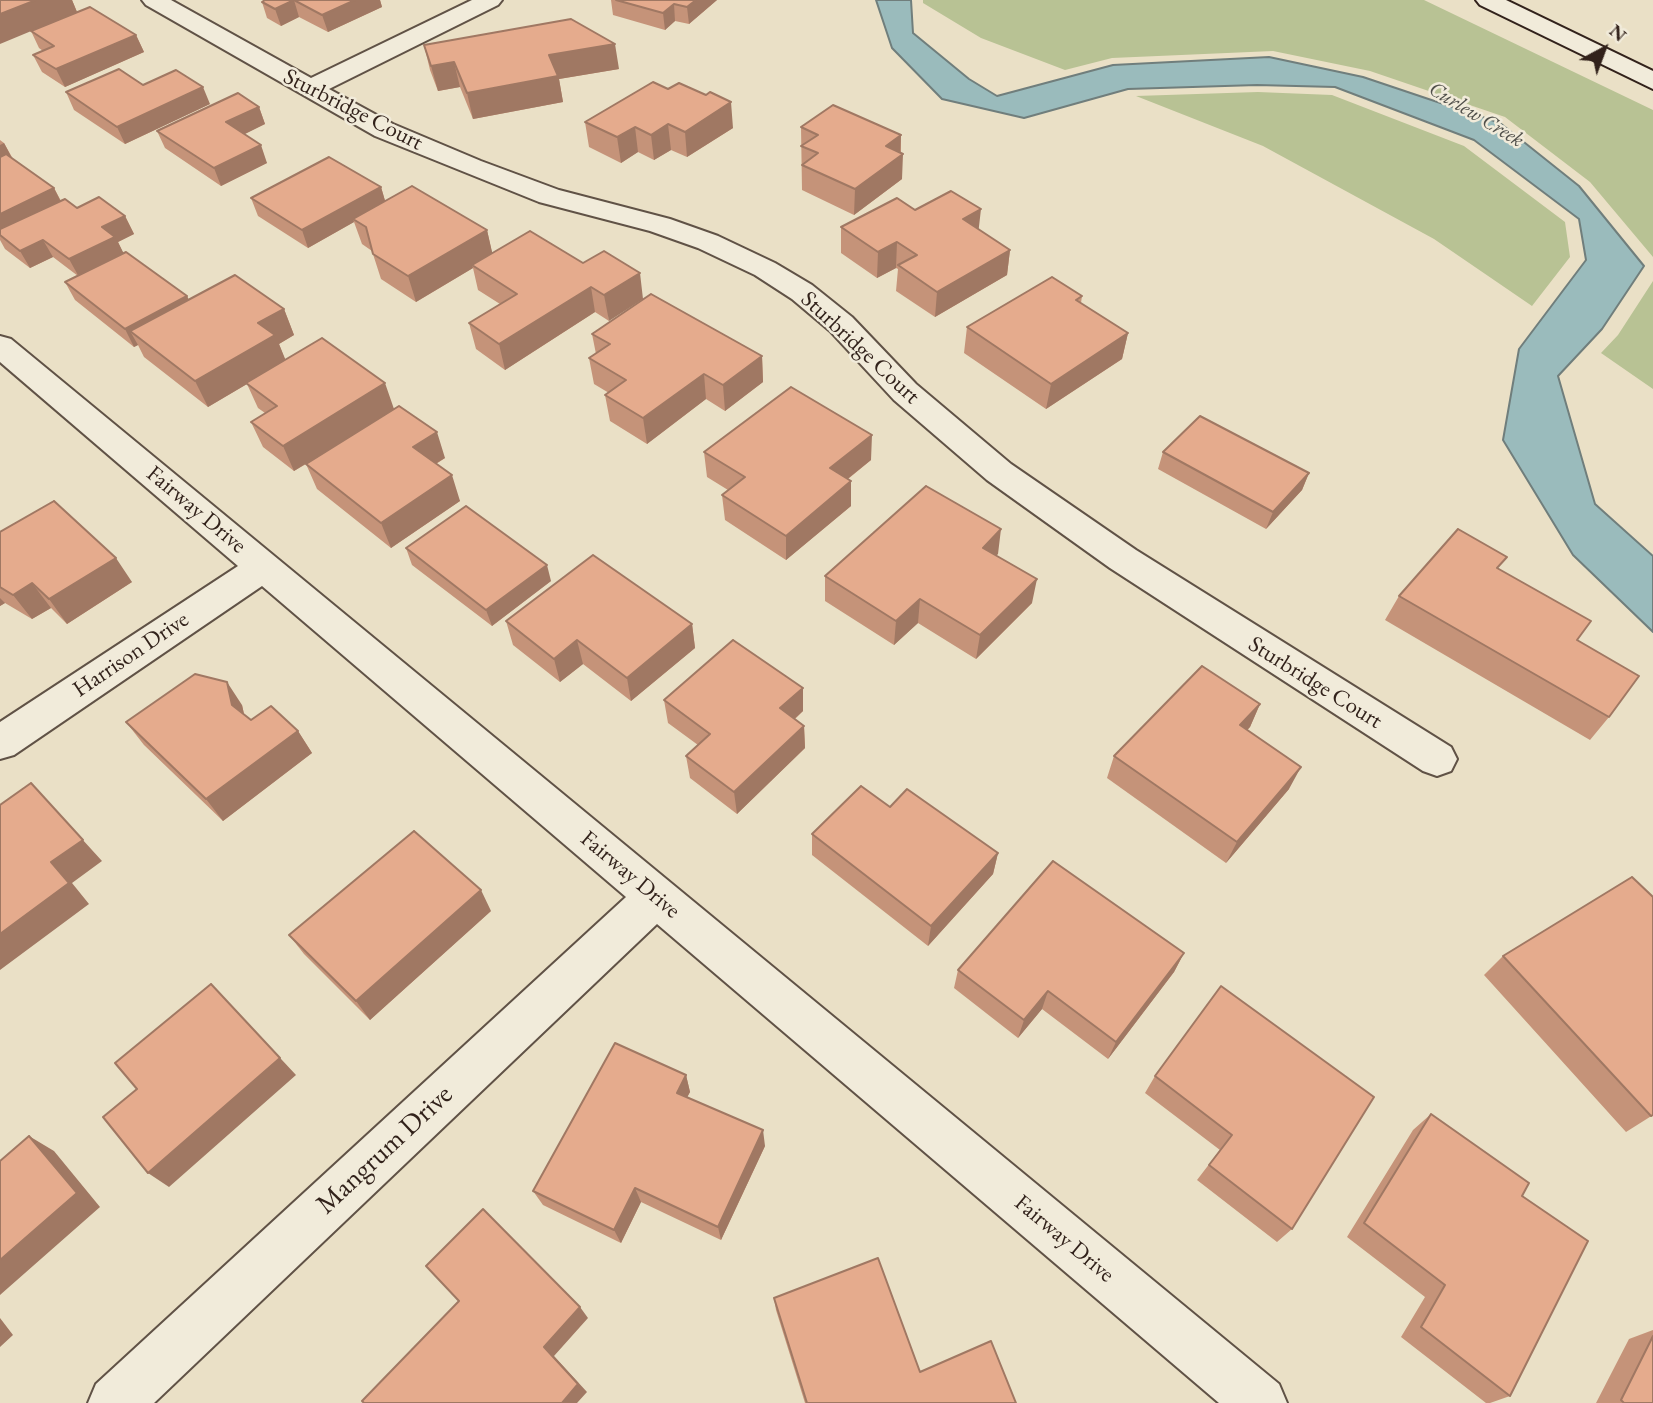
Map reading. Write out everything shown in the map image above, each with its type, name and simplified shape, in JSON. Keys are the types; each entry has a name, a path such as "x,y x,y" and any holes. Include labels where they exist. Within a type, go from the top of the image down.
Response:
{"street":[{"name":"Sturbridge Court","path":"154,0 384,130 471,167 549,195 660,225 708,242 765,269 802,292 841,324 905,392 999,471 1123,559 1437,759"},
{"path":"309,89 489,0"},
{"path":"1488,0 1653,81"},
{"name":"Fairway Drive","path":"0,346 656,897 1241,1396"},
{"name":"Harrison Drive","path":"0,743 263,567"},
{"name":"Mangrum Drive","path":"115,1403 656,897"}],"green space":[{"path":"923,0 1424,0 1653,110 1653,257 1590,182 1505,117 1370,71 1273,51 1112,58 1065,70 981,38 923,3"},
{"path":"1258,92 1332,95 1464,146 1565,222 1570,257 1532,306 1434,239 1263,146 1136,96"},
{"path":"1653,281 1653,389 1601,353 1618,335"}],"water":[{"name":"Curlew Creek","path":"876,0 911,0 913,33 969,79 997,96 1113,65 1269,57 1363,77 1500,123 1579,186 1644,266 1602,329 1558,376 1595,504 1653,556 1653,632 1573,555 1503,440 1519,349 1586,260 1579,219 1474,140 1335,87 1257,85 1128,89 1024,118 942,99 892,48"}],"building":[{"path":"0,0 36,0 0,14"},
{"path":"294,0 275,9 262,2"},
{"path":"294,0 355,0 322,15"},
{"path":"616,0 696,0 687,7 674,4 663,13"},
{"path":"90,7 136,35 56,69 33,55 54,46 31,31"},
{"path":"571,19 615,44 549,55 558,76 467,93 454,62 431,66 424,45"},
{"path":"119,69 143,85 176,70 203,87 117,127 66,92"},
{"path":"653,82 668,89 679,83 706,95 710,92 731,102 685,132 668,124 651,135 635,127 617,137 585,122"},
{"path":"238,93 259,107 226,122 261,145 214,168 157,131"},
{"path":"833,105 901,135 886,146 903,154 855,189 802,165 818,153 801,146 818,135 801,127"},
{"path":"6,154 54,188 0,214 0,157"},
{"path":"329,157 381,187 302,230 251,198"},
{"path":"412,186 487,230 408,276 373,254 366,227 353,219"},
{"path":"951,191 981,209 963,219 1010,250 937,292 898,265 917,255 897,242 878,252 841,227 897,198 915,210"},
{"path":"99,197 125,216 102,227 115,237 69,259 43,240 20,251 0,235 0,229 65,199 77,208"},
{"path":"530,231 583,263 604,251 640,273 604,295 591,287 499,344 469,323 517,294 472,265"},
{"path":"126,252 187,296 125,329 65,282"},
{"path":"235,275 284,309 258,323 275,335 195,381 130,331"},
{"path":"1052,277 1082,296 1076,300 1128,333 1051,384 967,327"},
{"path":"651,294 762,356 723,385 704,374 643,418 605,395 626,380 589,358 610,344 592,334"},
{"path":"322,338 385,383 283,446 251,422 277,406 246,383"},
{"path":"791,387 872,435 830,468 851,481 786,536 722,495 745,477 704,452"},
{"path":"399,406 437,432 413,447 452,475 381,523 306,464"},
{"path":"1200,416 1309,473 1273,512 1163,452"},
{"path":"926,486 1001,529 983,548 1037,579 980,635 920,599 896,621 825,576"},
{"path":"54,501 116,558 49,599 32,583 13,595 0,587 0,532"},
{"path":"466,506 547,565 486,610 406,548"},
{"path":"1458,529 1507,557 1497,568 1591,621 1577,640 1639,676 1609,717 1399,596"},
{"path":"593,555 692,624 627,678 577,640 554,659 506,621"},
{"path":"733,640 803,688 780,708 804,726 734,792 686,756 710,734 664,700"},
{"path":"1202,666 1260,704 1240,725 1301,767 1237,842 1114,756"},
{"path":"195,674 227,682 232,705 251,720 271,706 298,731 206,799 126,722"},
{"path":"31,783 83,840 51,862 69,883 0,934 0,805"},
{"path":"861,786 890,807 907,789 998,853 931,926 812,834"},
{"path":"414,831 481,890 356,1001 289,935"},
{"path":"1053,861 1184,953 1116,1042 1048,991 1024,1020 958,970"},
{"path":"1632,877 1653,897 1651,1116 1503,956"},
{"path":"211,984 280,1058 148,1173 103,1117 137,1089 115,1063"},
{"path":"1221,986 1374,1097 1292,1229 1209,1165 1232,1135 1155,1076"},
{"path":"615,1043 686,1075 677,1093 763,1130 718,1227 635,1188 614,1230 533,1191"},
{"path":"1431,1114 1529,1183 1522,1196 1588,1241 1510,1396 1421,1327 1445,1285 1364,1223"},
{"path":"29,1136 77,1193 0,1260 0,1161"},
{"path":"483,1209 580,1307 544,1347 578,1384 562,1403 364,1403 362,1401 459,1301 426,1266"},
{"path":"878,1258 920,1372 991,1341 1016,1403 807,1403 774,1298"},
{"path":"1653,1336 1653,1403 1624,1403 1621,1400"}]}
